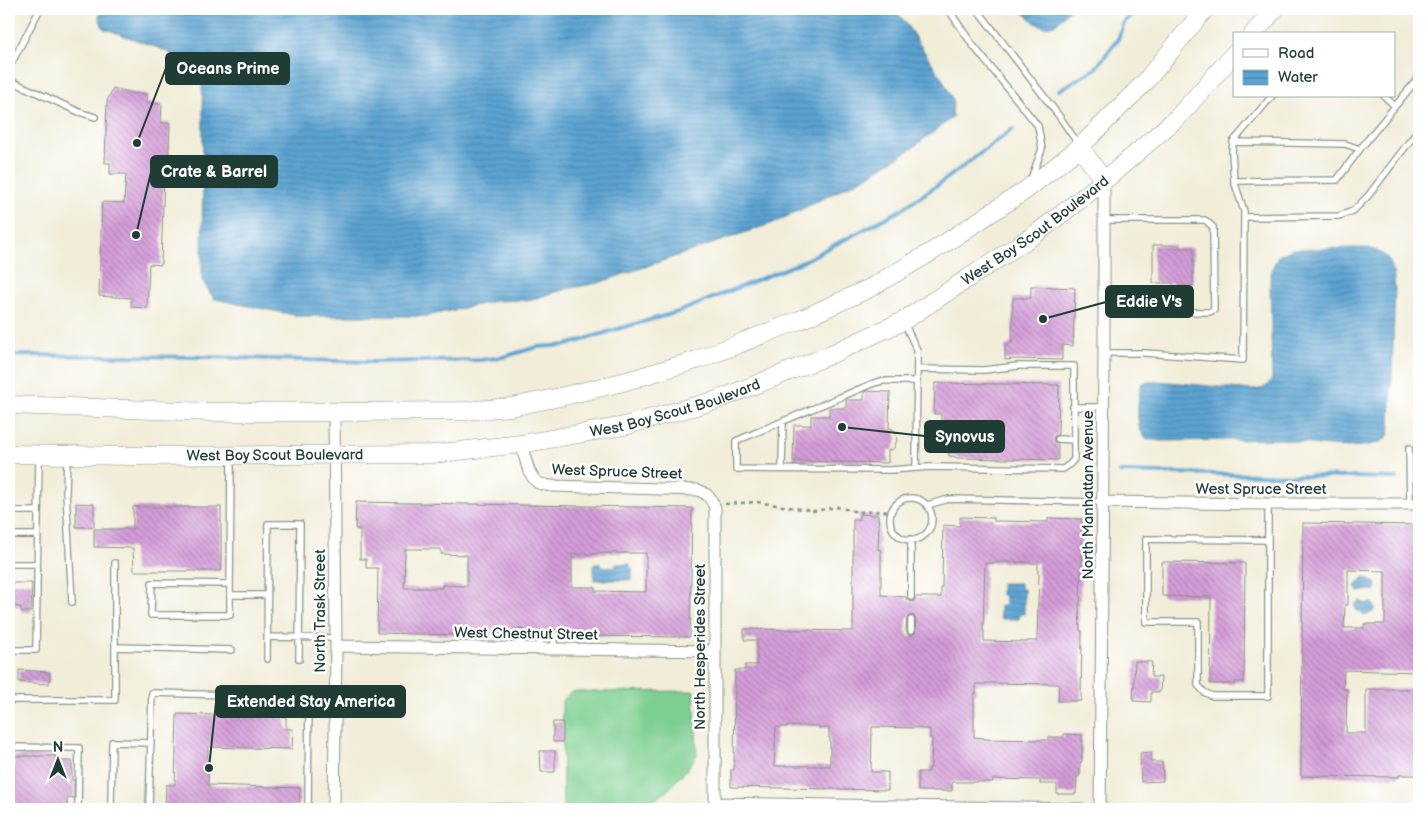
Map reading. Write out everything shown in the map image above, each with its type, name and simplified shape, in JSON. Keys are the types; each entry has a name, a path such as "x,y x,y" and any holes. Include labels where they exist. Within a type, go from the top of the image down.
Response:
{"main road":[{"path":"9,405 212,412 466,411 510,407 560,397 623,382 700,359 800,320 870,288 934,251 1026,190 1080,147 1145,82 1205,9"},
{"path":"1255,32 1275,9"},
{"name":"West Boy Scout Boulevard","path":"9,454 432,454 522,444 624,426 717,400 825,358 903,321 1037,233 1104,181 1178,117 1233,55"},
{"path":"1080,147 1104,181"}],"street":[{"name":"North Manhattan Avenue","path":"1100,809 1104,181"},
{"name":"North Trask Street","path":"334,412 336,642 334,809"},
{"name":"West Spruce Street","path":"522,444 531,473 537,482 544,485 698,490 706,493"},
{"name":"North Hesperides Street","path":"706,493 712,499 715,508 715,804 809,807"},
{"name":"West Spruce Street","path":"1103,502 1414,504"},
{"name":"West Chestnut Street","path":"336,642 540,649 715,652"},
{"path":"809,807 1082,809"}],"lane":[{"path":"9,68 40,9"},
{"path":"948,9 972,44 1038,126 1042,149 1026,190"},
{"path":"977,9 1059,116 1080,147"},
{"path":"1234,181 1337,180 1419,77"},
{"path":"9,80 79,112 95,117"},
{"path":"1104,353 1243,360 1245,217 1234,181 1233,142 1270,98"},
{"path":"1386,98 1395,106"},
{"path":"1245,217 1339,216 1353,211 1385,176 1419,129"},
{"path":"1233,142 1345,144 1360,149"},
{"path":"1104,220 1205,220 1213,227 1214,310 1209,312 1104,311"},
{"path":"903,321 917,350 916,468"},
{"path":"917,369 984,370 1018,366 1074,366 1074,459 1063,469 916,468 891,470 736,468 736,441 874,383 882,381 917,381"},
{"path":"1073,407 1104,407"},
{"path":"782,422 782,468"},
{"path":"1058,439 1074,440"},
{"path":"1409,448 1414,504"},
{"path":"9,650 36,650 39,454"},
{"path":"67,455 66,492 72,602"},
{"path":"230,584 152,583 152,614 230,615 231,455"},
{"path":"908,498 915,498 927,505 932,517 932,523 925,534 920,538 911,539 900,536 895,532 890,519 895,505 908,498"},
{"path":"927,505 949,499 1103,502"},
{"path":"1268,504 1268,540 1268,696 1212,696 1198,686 1198,622 1146,622 1146,539 1268,540"},
{"path":"9,511 38,511"},
{"path":"267,659 268,524 300,524 299,659"},
{"path":"9,535 38,535"},
{"path":"911,539 911,597"},
{"path":"9,700 114,700 115,563"},
{"path":"9,564 37,564"},
{"path":"230,595 267,595"},
{"path":"911,620 911,631"},
{"path":"520,634 520,648"},
{"path":"540,634 540,649"},
{"path":"554,634 554,649"},
{"path":"267,637 336,642"},
{"path":"115,648 232,650"},
{"path":"149,809 152,693 309,697 308,809"},
{"path":"111,809 112,742 151,742"},
{"path":"9,747 80,748 78,809"}],"path":[{"path":"723,504 758,502 814,511 837,507 858,512 892,511"}],"green space":[{"path":"694,691 697,755 667,791 642,809 563,809 562,701 571,692"},
{"path":"455,804 487,805 522,809 436,809"}],"water":[{"path":"102,9 894,9 905,22 943,80 953,100 952,118 911,149 864,178 776,222 598,283 566,289 530,300 495,301 427,316 299,316 214,299 202,280 203,116 202,82 198,66 161,49 103,28 99,17"},
{"path":"1020,9 1070,9 1056,24 1045,27 1035,23"},
{"path":"1369,248 1383,254 1390,262 1395,288 1390,427 1389,434 1382,441 1371,445 1339,447 1283,439 1161,441 1147,439 1144,436 1140,430 1138,413 1142,383 1159,381 1251,390 1268,385 1272,379 1270,278 1278,256 1293,249"},
{"path":"594,564 601,564 601,567 615,567 616,564 630,564 632,580 594,580"},
{"path":"1364,577 1376,583 1375,591 1357,591 1355,586"},
{"path":"1001,583 1020,583 1020,589 1024,589 1024,614 1020,614 1019,619 1000,619 1000,606 1005,606 1005,595 1001,595"},
{"path":"1360,601 1367,604 1372,603 1375,608 1374,611 1365,616 1360,611 1357,611 1355,604"}],"building":[{"path":"113,88 132,93 147,94 147,103 162,104 161,123 170,123 168,175 164,174 161,265 149,264 147,308 131,307 131,298 99,296 102,202 124,203 126,174 110,174 110,163 105,163 107,101"},
{"path":"1153,245 1174,245 1174,248 1193,248 1193,286 1153,283"},
{"path":"1031,286 1075,288 1073,346 1062,345 1062,360 1005,360 1005,347 1012,342 1013,298 1031,298"},
{"path":"935,383 1059,385 1058,434 1053,439 1058,444 1058,460 957,458 949,456 948,447 941,446 941,414 934,414"},
{"path":"864,392 890,392 889,428 895,431 897,440 894,448 888,450 888,463 793,461 794,425 811,425 811,416 829,416 829,408 846,408 846,400 864,400"},
{"path":"356,502 692,508 690,637 570,636 571,634 559,634 554,629 549,634 545,634 540,629 535,634 525,634 524,630 520,628 515,633 462,633 462,635 377,633 378,568 366,568 366,559 360,559 360,529 355,529","holes":["405,549 441,549 441,554 467,555 467,586 442,585 442,588 404,588","646,553 646,592 595,591 595,587 572,587 572,554"]},
{"path":"76,503 94,504 94,527 76,527"},
{"path":"133,507 221,507 221,571 134,571 133,548 94,547 94,529 133,529"},
{"path":"859,514 878,515 878,550 881,550 881,595 906,597 911,602 916,597 941,597 943,525 960,526 960,517 994,518 994,521 1048,522 1048,518 1082,519 1082,573 1079,605 1080,631 1082,631 1081,701 1058,701 1059,684 976,684 976,694 974,694 974,737 984,739 1048,740 1048,737 1064,737 1064,734 1082,735 1082,762 1080,762 1080,776 1077,776 1076,794 1057,794 1057,784 1040,784 1040,780 993,779 993,782 952,782 952,791 918,791 918,772 929,772 929,768 931,768 932,739 930,739 930,729 872,727 871,772 888,772 888,790 731,787 731,770 734,770 735,670 745,670 745,665 757,665 757,640 744,640 744,629 853,631 853,520 859,520","holes":["985,563 1038,563 1037,641 984,641","911,615 916,620 915,633 911,636 906,631 907,618","819,726 819,728 829,728 830,766 774,766 776,727"]},
{"path":"1303,523 1419,525 1419,672 1344,670 1343,689 1347,689 1346,733 1366,733 1366,689 1419,689 1419,775 1399,775 1399,777 1301,776","holes":["1348,570 1385,571 1385,624 1364,624 1364,628 1344,628 1345,605 1348,605"]},
{"path":"1162,562 1245,563 1244,682 1210,684 1211,597 1162,596"},
{"path":"9,583 32,583 31,612 21,612 21,607 9,606"},
{"path":"1135,661 1152,662 1151,677 1161,677 1160,692 1151,692 1151,702 1133,701"},
{"path":"19,670 50,672 49,684 19,682"},
{"path":"177,714 286,717 286,729 293,729 292,749 208,747 208,785 300,788 299,805 294,806 294,809 165,809 166,785 175,785"},
{"path":"553,722 563,722 563,742 553,742"},
{"path":"540,751 555,751 555,772 541,772"},
{"path":"1151,752 1151,762 1162,762 1163,781 1141,782 1140,753"},
{"path":"14,756 56,756 56,761 72,761 74,798 67,798 67,809 14,809"}],"waterway":[{"path":"1059,90 1095,69 1118,39 1124,22 1139,9"},
{"path":"9,355 209,357 371,362 481,360 503,357 537,347 567,345 678,312 802,262 899,211 942,182 1013,129"},
{"path":"1120,472 1397,478"}],"place":[{"name":"Oceans Prime","path":"137,143"},
{"name":"Crate & Barrel","path":"136,235"},
{"name":"Eddie V's","path":"1043,319"},
{"name":"Synovus","path":"842,427"},
{"name":"Extended Stay America","path":"209,768"}]}
